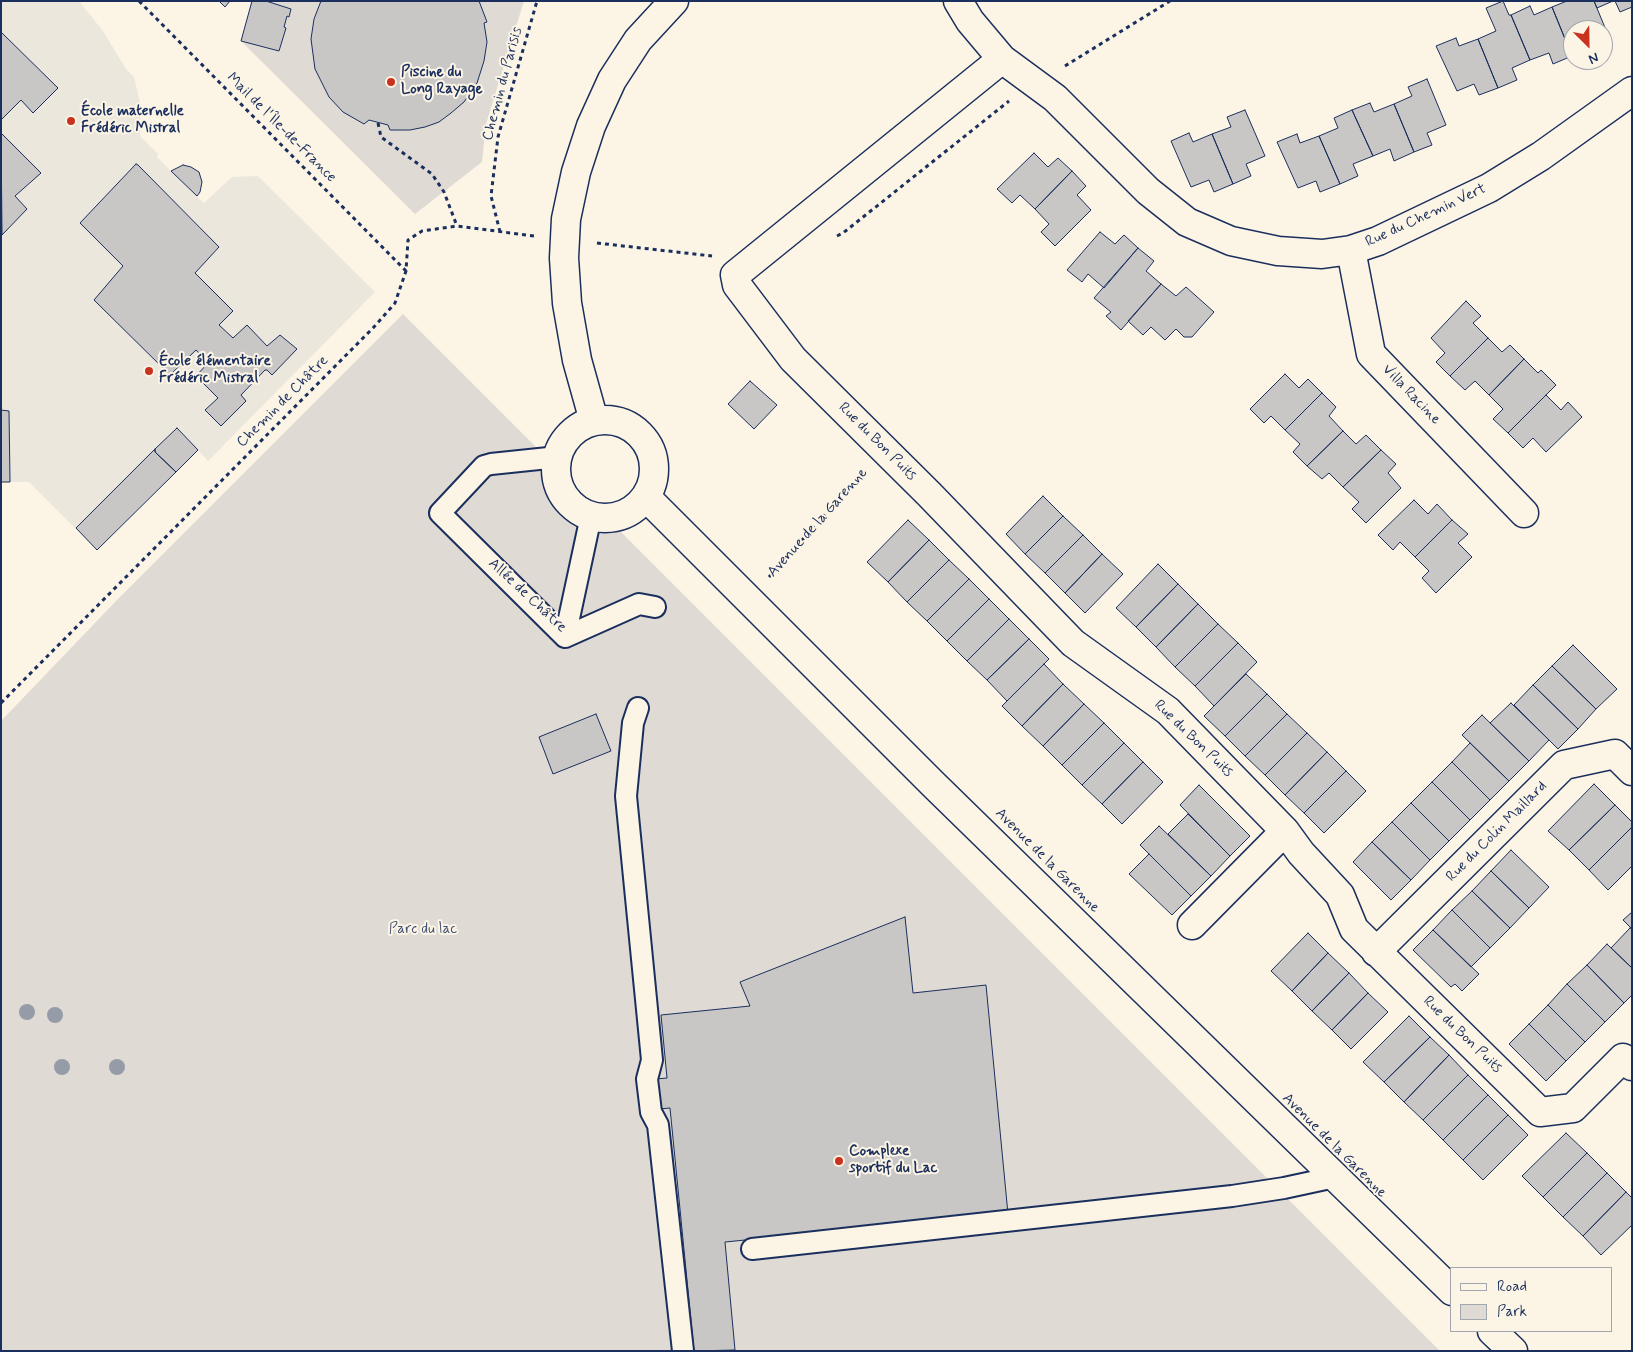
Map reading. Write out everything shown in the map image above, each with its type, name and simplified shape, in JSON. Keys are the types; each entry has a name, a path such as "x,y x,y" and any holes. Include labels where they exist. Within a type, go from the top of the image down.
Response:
{"street":[{"path":"594,421 577,360 568,303 564,258 566,219 576,172 591,126 612,80 638,40 674,1"},
{"name":"Rue du Chemin Vert","path":"958,1 970,21 1002,59 1055,98 1148,191 1188,222 1231,241 1278,251 1322,254 1351,250 1378,240 1490,188 1541,156 1632,92"},
{"path":"735,275 1002,59"},
{"name":"Villa Racine","path":"1351,250 1372,354 1524,513"},
{"name":"Rue du Bon Puits","path":"735,275 737,285 793,359 884,449 1073,643 1168,711 1284,831 1301,853 1340,895 1354,929 1540,1112 1573,1108 1629,1058"},
{"path":"611,420 627,425 640,435 650,449 654,465 653,482 646,497 635,508 622,515 606,518 591,516 578,510 566,499 559,486 556,472 558,457 563,444 571,434 582,426 594,421 611,420"},
{"name":"Avenue de la Garenne","path":"646,497 933,784 1450,1289"},
{"name":"Rue du Colin Maillard","path":"1376,952 1564,765 1615,754 1632,771"},
{"path":"1192,925 1284,831"},
{"path":"1493,1332 1513,1351"}],"lane":[{"name":"Allée de Châtre","path":"558,457 484,466 440,513 566,636 639,604 655,606"},
{"path":"566,636 591,516"},
{"path":"638,708 633,723 626,796 652,1060 648,1079 651,1112 658,1125 683,1351"},
{"path":"752,1249 1232,1196 1284,1188 1335,1177"}],"path":[{"name":"Mail de l'Île-de-France","path":"139,1 406,272"},
{"name":"Chemin du Parisis","path":"500,232 492,196 498,137 537,1"},
{"path":"834,236 843,233 1014,97 1170,1"},
{"path":"378,123 381,137 432,174 444,192 457,226"},
{"name":"Chemin de Châtre","path":"1,703 373,328 395,303 406,272 408,240 422,231 457,226 539,236"},
{"path":"597,243 711,254 735,275"},
{"name":"Avenue de la Garenne","path":"769,578 884,449"}],"shaded area":[{"name":"École élémentaire Frédéric Mistral","path":"1,1 79,1 103,31 126,69 134,77 141,107 140,136 158,154 157,157 171,171 183,165 199,172 202,182 197,197 204,203 232,177 258,176 375,292 208,461 198,450 97,550 29,482 1,482"}],"green space":[{"name":"Piscine du Long Rayage","path":"252,1 524,1 486,124 482,162 415,214 241,41"},
{"name":"Parc du lac","path":"403,314 1440,1351 1,1351 1,721 117,600"}],"building":[{"path":"219,1 230,1 225,7"},
{"path":"252,1 266,1 291,9 289,17 287,16 284,27 286,28 279,51 241,41"},
{"path":"321,1 479,1 487,22 484,23 487,42 484,61 477,83 464,102 439,122 410,130 390,130 388,125 369,120 364,124 343,112 329,97 315,69 311,39 314,19"},
{"path":"1503,1 1530,60 1512,68 1517,80 1498,88 1478,39 1496,31 1486,8"},
{"path":"1567,1 1594,1 1602,20 1563,20 1563,34 1552,7"},
{"path":"1594,1 1613,1 1597,8"},
{"path":"1615,1 1632,1 1632,7 1620,12"},
{"path":"1530,6 1534,15 1552,7 1563,34 1563,60 1553,64 1549,53 1530,60 1511,15"},
{"path":"1,32 58,88 33,113 21,100 1,120"},
{"path":"1456,38 1459,46 1478,39 1498,88 1479,95 1474,84 1457,91 1436,46"},
{"path":"1427,79 1446,125 1427,133 1432,145 1414,152 1394,104 1412,96 1408,87"},
{"path":"1370,103 1374,112 1394,104 1414,152 1394,161 1390,149 1373,156 1352,110"},
{"path":"1245,110 1265,156 1246,164 1251,176 1233,184 1212,134 1231,127 1227,117"},
{"path":"1352,110 1373,156 1353,164 1358,176 1340,184 1319,136 1338,128 1334,118"},
{"path":"1,133 41,173 15,196 27,209 2,235"},
{"path":"1189,133 1193,142 1212,134 1233,184 1214,192 1209,180 1191,187 1171,141"},
{"path":"1297,134 1300,143 1319,136 1340,184 1320,192 1316,181 1298,188 1277,142"},
{"path":"1034,153 1048,167 1058,158 1072,171 1035,209 1020,195 1012,203 997,189"},
{"path":"136,164 219,247 195,273 233,311 219,325 233,338 247,325 267,346 280,335 297,349 272,375 265,370 241,395 246,401 221,426 205,410 218,398 196,376 208,363 196,350 170,375 94,300 123,266 80,223"},
{"path":"183,165 199,172 202,182 197,196 171,171"},
{"path":"1072,171 1086,186 1077,195 1091,210 1055,246 1041,232 1049,224 1035,209"},
{"path":"1100,232 1115,244 1124,235 1138,248 1104,288 1088,274 1082,282 1067,270"},
{"path":"1138,248 1154,261 1146,271 1161,284 1121,330 1106,316 1111,312 1094,298"},
{"path":"1161,284 1176,296 1186,287 1214,312 1192,337 1184,337 1176,329 1165,340 1151,327 1143,335 1128,321"},
{"path":"1466,301 1481,316 1473,323 1488,338 1450,376 1436,362 1445,353 1431,338"},
{"path":"1488,338 1502,352 1510,345 1524,359 1489,395 1475,381 1465,390 1450,376"},
{"path":"1524,359 1538,373 1541,370 1556,385 1508,433 1493,419 1503,409 1489,395"},
{"path":"1285,374 1299,388 1308,379 1322,393 1285,430 1271,416 1264,423 1250,409"},
{"path":"750,381 777,405 754,429 728,404"},
{"path":"1322,393 1336,407 1329,416 1343,431 1307,466 1293,452 1300,444 1285,430"},
{"path":"1546,395 1561,410 1568,402 1582,417 1546,452 1533,438 1523,448 1508,433"},
{"path":"1,410 9,411 10,482 1,482"},
{"path":"177,428 198,450 176,472 155,452 155,449"},
{"path":"1343,431 1356,444 1366,435 1381,450 1343,487 1329,473 1322,479 1307,466"},
{"path":"155,449 155,452 176,472 97,550 76,528"},
{"path":"1381,450 1396,464 1388,473 1401,488 1366,523 1352,509 1359,502 1343,487"},
{"path":"1043,496 1063,516 1025,554 1006,534"},
{"path":"1414,500 1428,514 1437,504 1452,520 1415,557 1400,542 1393,550 1378,535"},
{"path":"1063,516 1083,535 1045,573 1025,554"},
{"path":"908,520 929,540 888,582 867,562"},
{"path":"1452,520 1468,534 1458,543 1472,557 1436,593 1422,578 1429,571 1415,557"},
{"path":"1083,535 1102,554 1065,593 1045,573"},
{"path":"929,540 949,560 907,602 888,582"},
{"path":"1102,554 1123,574 1085,613 1065,593"},
{"path":"949,560 969,579 927,621 907,602"},
{"path":"1158,564 1178,584 1136,627 1116,608"},
{"path":"969,579 989,599 947,641 927,621"},
{"path":"1178,584 1198,604 1156,647 1136,627"},
{"path":"989,599 1009,619 967,661 947,641"},
{"path":"1198,604 1218,624 1175,667 1156,647"},
{"path":"1009,619 1029,639 987,680 967,661"},
{"path":"1218,624 1238,643 1195,686 1175,667"},
{"path":"1029,639 1049,659 1007,701 987,680"},
{"path":"1238,643 1257,662 1214,706 1195,686"},
{"path":"1573,645 1617,689 1596,709 1552,666"},
{"path":"1044,664 1063,684 1022,726 1002,706"},
{"path":"1552,666 1596,709 1578,729 1533,685"},
{"path":"1246,674 1267,694 1225,736 1204,716"},
{"path":"1063,684 1084,704 1043,746 1022,726"},
{"path":"1533,685 1578,729 1558,749 1514,705"},
{"path":"1267,694 1287,714 1245,756 1225,736"},
{"path":"1511,703 1549,740 1529,761 1490,723"},
{"path":"1084,704 1104,723 1062,765 1043,746"},
{"path":"596,714 611,751 553,774 539,737"},
{"path":"1287,714 1307,733 1265,775 1245,756"},
{"path":"1482,715 1529,761 1509,781 1462,735"},
{"path":"1104,723 1124,743 1082,785 1062,765"},
{"path":"1307,733 1327,752 1285,795 1265,775"},
{"path":"1124,743 1143,762 1102,804 1082,785"},
{"path":"1470,743 1509,781 1490,800 1452,762"},
{"path":"1327,752 1346,771 1304,813 1285,795"},
{"path":"1143,762 1163,782 1122,824 1102,804"},
{"path":"1452,762 1490,800 1470,820 1432,782"},
{"path":"1346,771 1366,791 1324,833 1304,813"},
{"path":"1432,782 1470,820 1449,841 1411,803"},
{"path":"1594,784 1615,805 1569,850 1548,831"},
{"path":"1199,785 1250,836 1230,856 1180,805"},
{"path":"1411,803 1449,841 1430,860 1392,822"},
{"path":"1615,805 1632,822 1632,827 1589,870 1569,850"},
{"path":"1188,814 1230,856 1211,876 1168,834"},
{"path":"1392,822 1430,860 1411,880 1372,842"},
{"path":"1159,826 1211,876 1191,896 1140,845"},
{"path":"1632,827 1632,866 1608,890 1589,870"},
{"path":"1372,842 1411,880 1391,900 1353,862"},
{"path":"1511,850 1549,887 1529,908 1491,871"},
{"path":"1149,854 1191,896 1172,915 1129,874"},
{"path":"1491,871 1529,908 1510,928 1472,891"},
{"path":"1472,891 1510,928 1490,948 1452,910"},
{"path":"1452,910 1490,948 1471,967 1433,930"},
{"path":"1632,912 1632,929 1623,920"},
{"name":"Complexe sportif du Lac","path":"905,917 913,993 986,985 1008,1214 725,1242 735,1350 694,1351 670,1108 659,1109 656,1079 667,1078 661,1015 750,1006 740,982"},
{"path":"1630,928 1632,929 1632,968 1611,948"},
{"path":"1433,930 1479,974 1462,991 1455,984 1451,987 1413,950"},
{"path":"1308,933 1328,953 1292,991 1271,971"},
{"path":"1607,944 1632,968 1632,995 1624,1003 1587,965"},
{"path":"1328,953 1349,973 1312,1011 1292,991"},
{"path":"1587,965 1624,1003 1605,1022 1567,984"},
{"path":"1349,973 1368,993 1332,1030 1312,1011"},
{"path":"1567,984 1605,1022 1585,1042 1548,1005"},
{"path":"1368,993 1388,1012 1351,1049 1332,1030"},
{"path":"1548,1005 1585,1042 1566,1061 1529,1024"},
{"path":"1409,1016 1430,1037 1384,1082 1363,1062"},
{"path":"1529,1024 1566,1061 1546,1081 1509,1044"},
{"path":"1430,1037 1449,1055 1404,1102 1384,1082"},
{"path":"1449,1055 1468,1075 1423,1120 1404,1102"},
{"path":"1468,1075 1488,1095 1443,1140 1423,1120"},
{"path":"1488,1095 1508,1115 1463,1160 1443,1140"},
{"path":"1508,1115 1528,1135 1483,1180 1463,1160"},
{"path":"1566,1133 1587,1153 1543,1197 1522,1176"},
{"path":"1587,1153 1607,1173 1563,1217 1543,1197"},
{"path":"1607,1173 1626,1192 1583,1236 1563,1217"},
{"path":"1626,1192 1632,1198 1632,1225 1601,1255 1583,1236"}],"place":[{"name":"Piscine du Long Rayage","path":"391,82"},
{"name":"École maternelle Frédéric Mistral","path":"71,121"},
{"name":"École élémentaire Frédéric Mistral","path":"149,371"},
{"name":"Complexe sportif du Lac","path":"839,1161"}]}
